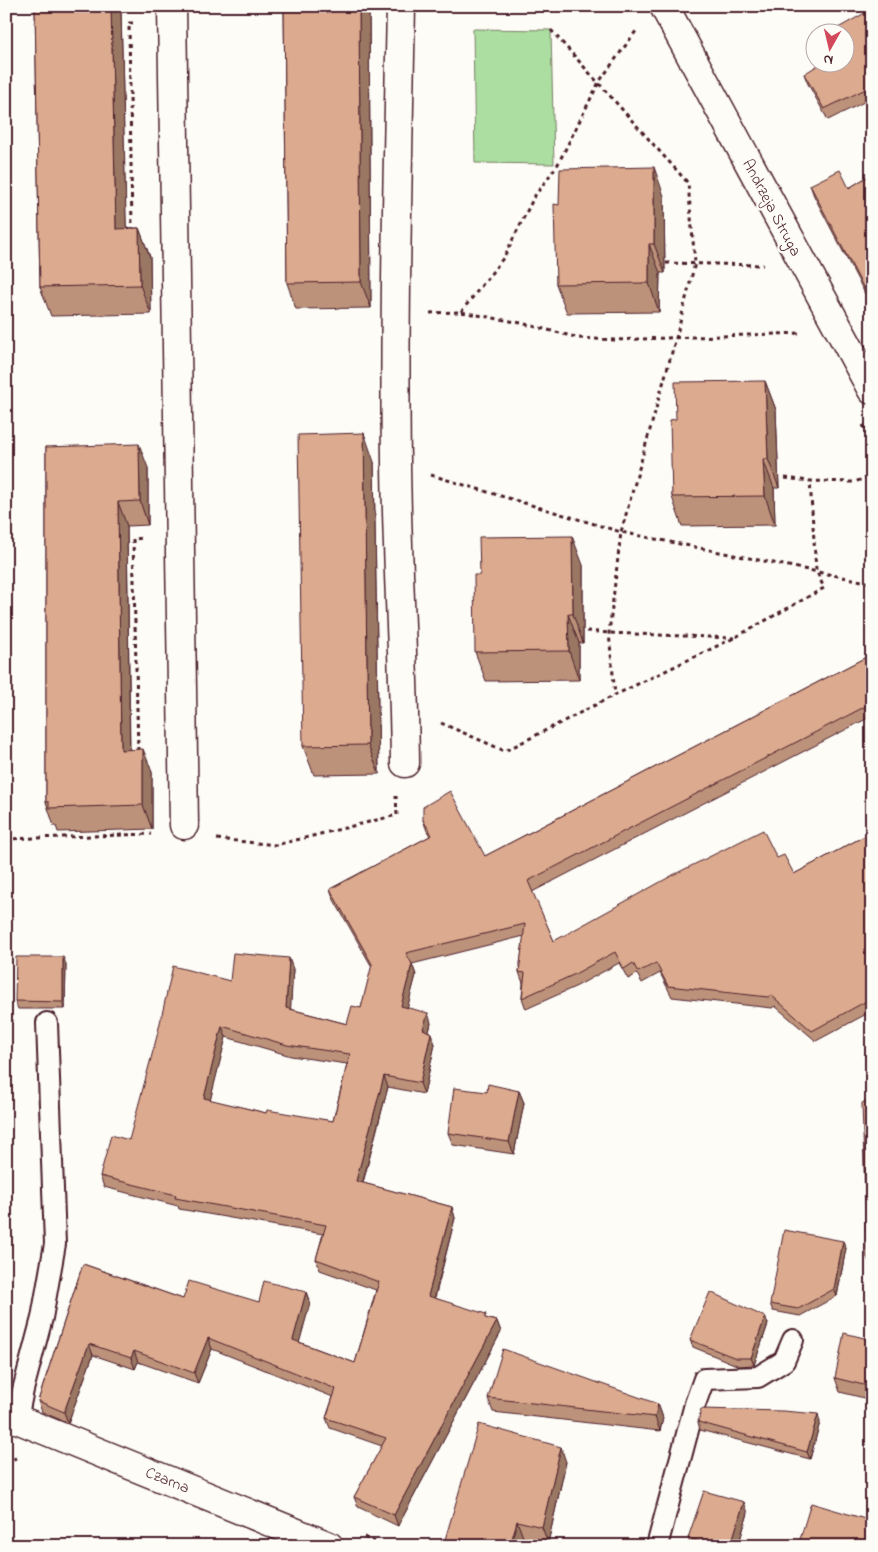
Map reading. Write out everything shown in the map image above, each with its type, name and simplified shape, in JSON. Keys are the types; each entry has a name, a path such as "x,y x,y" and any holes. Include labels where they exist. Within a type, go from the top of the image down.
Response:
{"street":[{"path":"172,6 184,825"},
{"path":"401,6 395,314 396,465 405,763"},
{"name":"Andrzeja Struga","path":"673,12 872,390"},
{"name":"Czarna","path":"12,1418 315,1543"}],"lane":[{"path":"12,1418 23,1390 42,1318 55,1244 47,1023"},
{"path":"656,1546 695,1404 704,1379 758,1377 784,1361 793,1340"}],"path":[{"path":"461,312 504,257 534,197 558,164 598,82 642,24"},
{"path":"552,30 688,183 694,263 676,338 621,532 610,633 615,695"},
{"path":"666,263 769,265"},
{"path":"395,314 461,312 520,323 579,338 614,340 804,332"},
{"path":"396,465 621,532 816,570 872,583"},
{"path":"785,478 810,481 854,482 872,476"},
{"path":"404,707 505,751 615,695 734,638 824,588 816,570 810,481"},
{"path":"587,631 734,638"},
{"path":"210,838 276,845 397,815 394,775 405,763"},
{"path":"6,839 152,834"}],"green space":[{"path":"473,29 551,30 554,164 475,163"}],"building":[{"path":"35,6 111,6 116,229 139,228 140,285 40,287"},
{"path":"284,6 359,6 361,282 287,283"},
{"path":"872,9 872,86 824,109 804,74 807,72 856,72 856,22 849,22"},
{"path":"654,167 654,244 649,244 649,283 556,284 554,204 559,205 560,169"},
{"path":"840,170 849,188 872,174 872,304 810,185"},
{"path":"765,381 768,459 763,459 765,496 672,497 670,420 676,419 675,382"},
{"path":"364,433 368,745 303,746 298,435"},
{"path":"139,444 140,501 118,502 121,750 143,749 143,805 49,808 49,802 46,802 46,447"},
{"path":"572,536 573,614 568,614 569,651 475,652 474,575 480,575 479,537"},
{"path":"872,654 872,703 528,881 554,941 673,875 763,830 777,858 784,855 794,874 872,832 872,998 812,1031 771,995 768,997 668,986 656,963 638,972 633,963 624,969 615,952 573,975 522,998 525,973 519,972 525,924 406,953 412,964 401,1006 428,1013 423,1029 431,1033 420,1083 384,1076 356,1181 452,1207 428,1296 486,1314 485,1318 497,1321 394,1515 354,1497 386,1438 326,1418 336,1389 208,1338 194,1373 134,1351 131,1358 89,1344 64,1412 38,1401 83,1264 183,1299 189,1281 259,1302 264,1281 306,1292 293,1340 355,1363 379,1282 316,1259 326,1225 175,1198 176,1195 100,1176 111,1135 129,1140 157,1036 173,966 230,981 233,953 289,958 286,1008 347,1024 352,1006 361,1008 372,964 330,889 432,835 423,820 423,807 450,791 485,856","holes":["222,1026 287,1045 350,1054 333,1121 267,1110 266,1113 204,1098"]},
{"path":"16,957 63,957 63,1002 15,1001"},
{"path":"488,1084 519,1091 509,1142 448,1133 454,1088 487,1092"},
{"path":"872,1098 872,1257 867,1257 862,1103"},
{"path":"784,1230 843,1241 834,1289 798,1309 770,1304"},
{"path":"710,1292 765,1317 751,1358 736,1358 690,1340"},
{"path":"844,1333 872,1340 872,1387 835,1378"},
{"path":"503,1349 658,1404 655,1417 488,1398"},
{"path":"701,1409 783,1411 818,1414 807,1452 698,1422"},
{"path":"479,1424 561,1447 542,1527 517,1521 510,1546 452,1546 444,1543"},
{"path":"704,1491 744,1502 733,1538 758,1546 700,1546 701,1542 688,1538"},
{"path":"811,1503 872,1521 872,1546 798,1546"}]}
